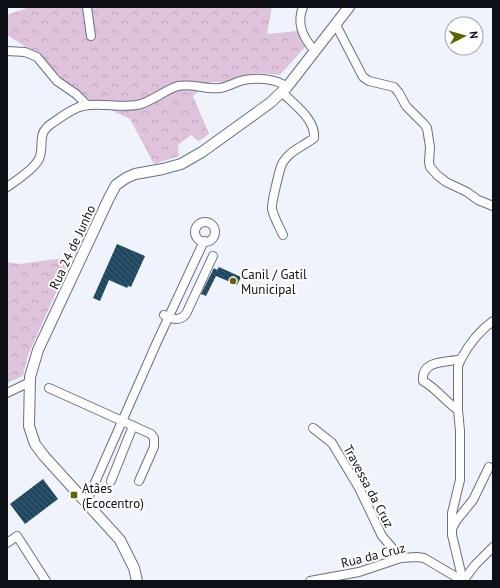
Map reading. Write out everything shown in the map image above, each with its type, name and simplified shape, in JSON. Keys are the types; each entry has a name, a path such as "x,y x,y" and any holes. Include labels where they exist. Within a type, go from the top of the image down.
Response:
{"main road":[{"name":"Rua 24 de Junho","path":"137,581 134,568 120,540 44,456 35,444 29,426 30,382 38,350 116,185 135,174 173,167 191,158 270,103 284,89 349,7"}],"street":[{"path":"87,7 91,36"},
{"path":"303,7 300,15 300,24 307,42 315,51"},
{"path":"336,24 363,77 369,81 394,87 399,92 406,106 427,128 430,147 430,167 446,182 467,192 478,200 493,206"},
{"path":"7,51 25,52 37,57 57,81 76,94 87,105"},
{"path":"7,187 33,166 38,160 41,138 45,129 76,108 87,105 137,105 145,103 178,86 187,85 221,88 249,79 278,82 308,119 314,134 314,138 290,154 283,163 279,173 271,208 283,235"},
{"path":"84,500 202,241"},
{"path":"167,316 179,320 186,314 213,256"},
{"path":"463,581 454,548 452,530 452,512 460,480 458,366 472,340 493,321"},
{"path":"458,410 423,381 422,376 425,369 432,363 454,362 461,359"},
{"path":"7,393 30,382"},
{"path":"49,388 151,434 154,438 155,444 139,481"},
{"path":"111,481 134,426"},
{"name":"Travessa da Cruz","path":"313,428 332,442 359,488 382,536 400,558"},
{"path":"452,530 456,521 473,500 489,467"},
{"path":"7,543 17,536 46,581"},
{"path":"463,581 475,565 493,547"},
{"name":"Rua da Cruz","path":"310,581 359,572 400,558 417,557 424,558 463,581"}],"green space":[{"path":"30,7 272,7 267,34 298,31 306,46 280,75 256,73 226,82 210,82 193,96 209,134 199,141 191,135 178,145 179,156 154,164 130,119 91,101 65,82 43,58 7,35 7,15"},
{"path":"72,257 28,355 23,376 7,383 7,262 19,264"}],"building":[{"path":"117,244 145,256 131,287 128,286 127,288 109,280 100,301 93,298"},
{"name":"Canil / Gatil Municipal","path":"219,267 241,277 237,285 216,276 206,296 201,294 214,268 217,270"},
{"path":"43,479 58,499 25,524 10,504"}],"place":[{"name":"Canil / Gatil Municipal","path":"233,281"},
{"name":"Atães (Ecocentro)","path":"74,495"}]}
